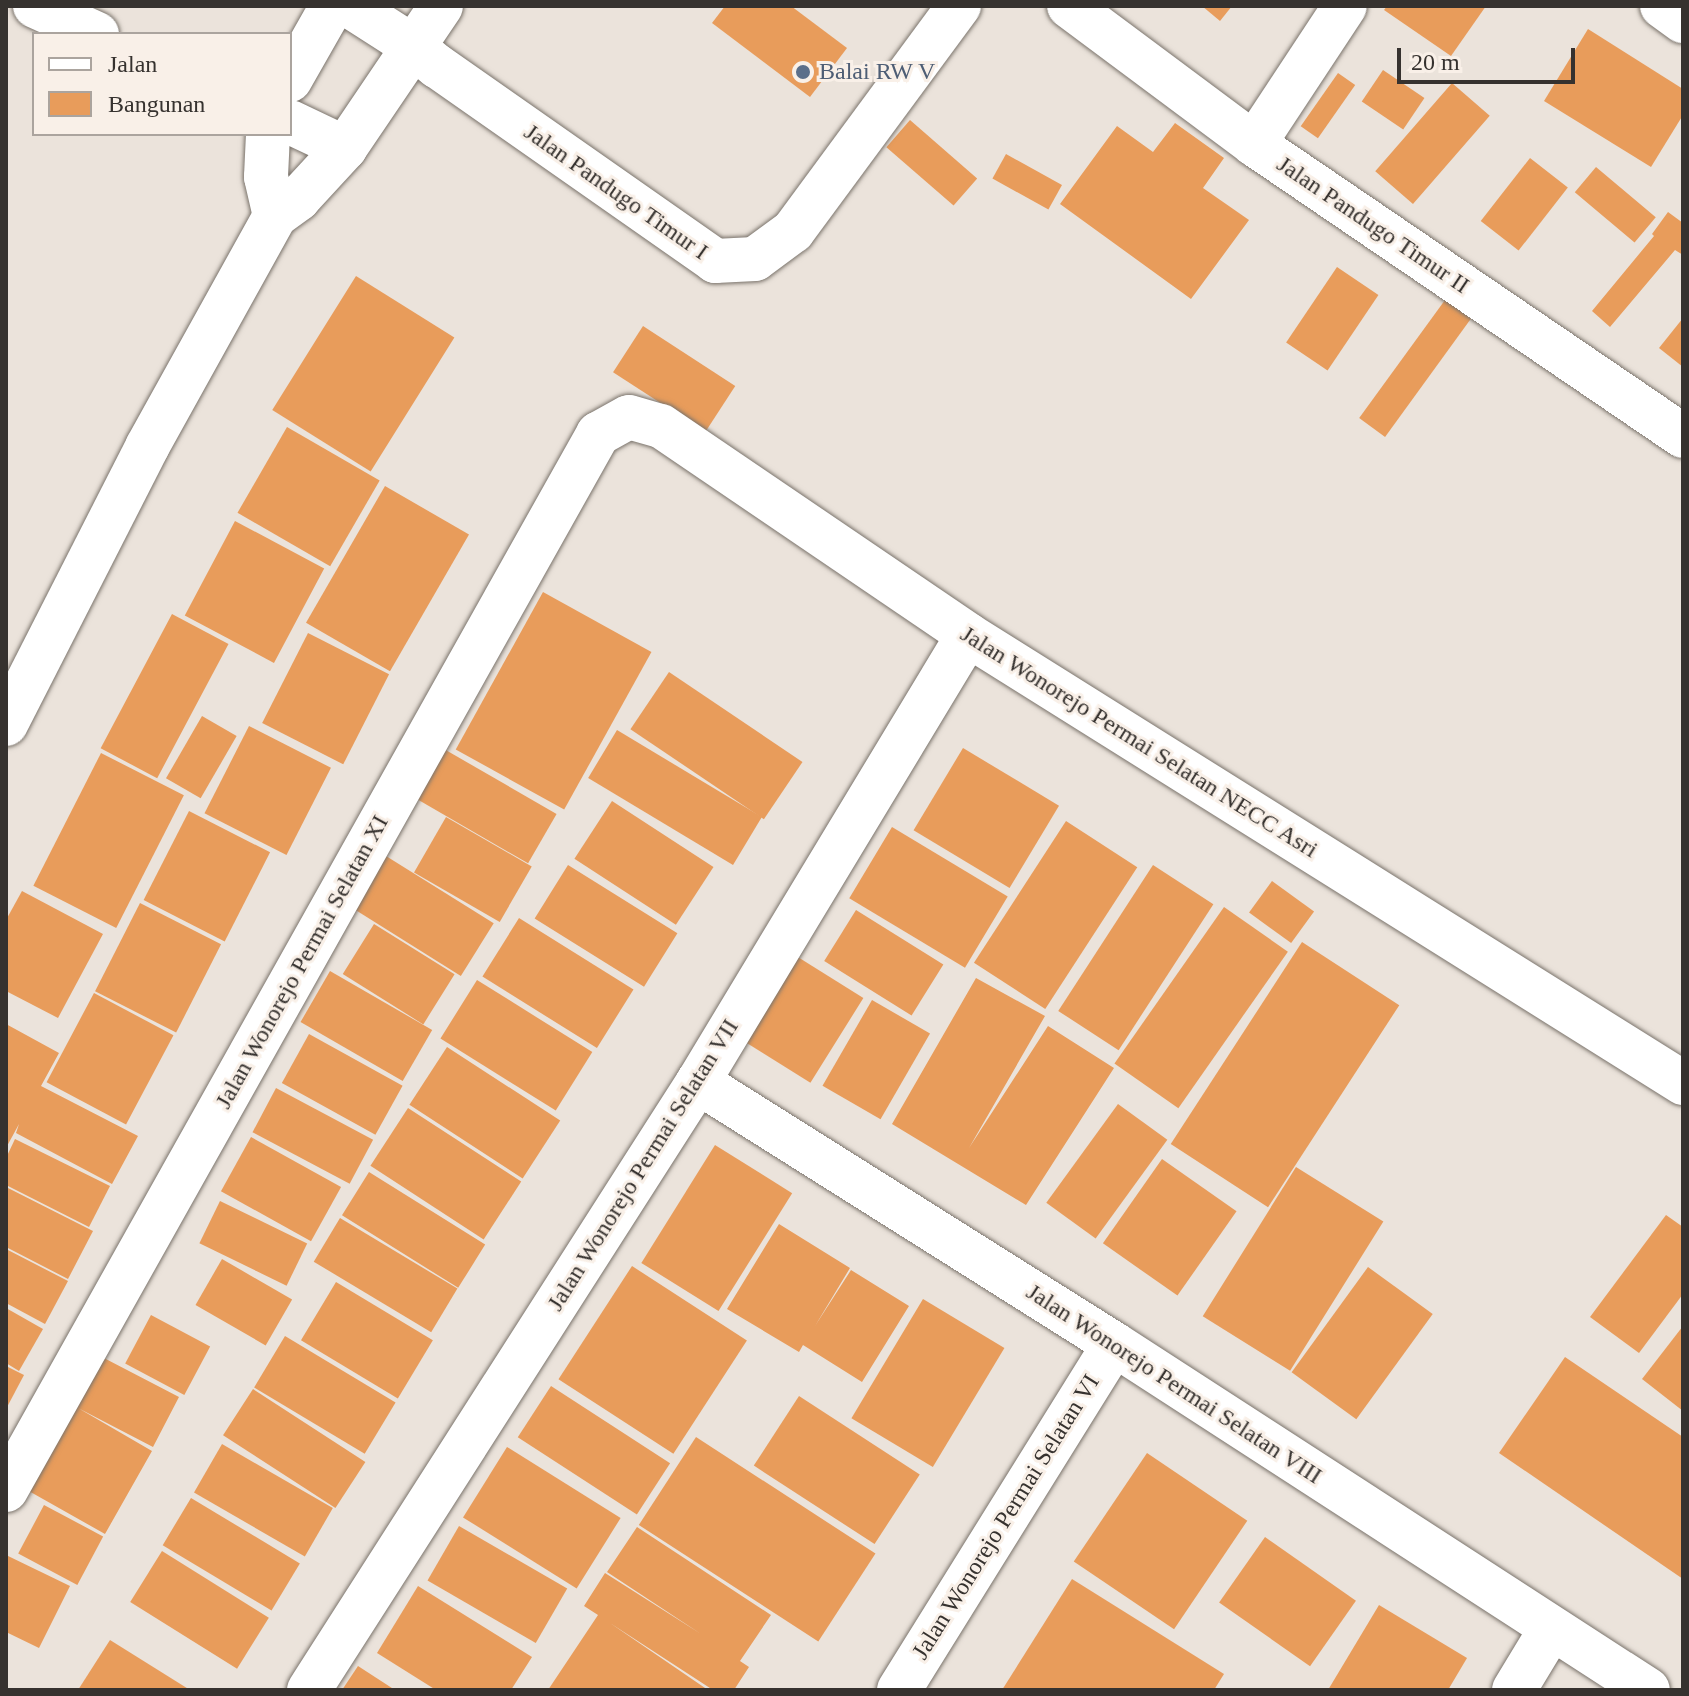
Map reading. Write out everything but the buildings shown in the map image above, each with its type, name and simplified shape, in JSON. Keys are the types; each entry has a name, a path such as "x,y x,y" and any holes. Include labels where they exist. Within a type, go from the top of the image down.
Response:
{"street":[{"path":"35,6 93,32"},
{"path":"292,76 332,6"},
{"name":"Jalan Pandugo Timur I","path":"350,6 414,47 715,261 755,259 793,231 959,6"},
{"path":"6,724 64,603 275,216 298,199 345,148 441,6"},
{"name":"Jalan Pandugo Timur II","path":"1069,6 1254,144 1683,436"},
{"path":"1254,144 1345,6"},
{"path":"1662,6 1683,21"},
{"path":"292,123 345,148"},
{"path":"268,136 266,177 275,216"},
{"name":"Jalan Wonorejo Permai Selatan NECC Asri","path":"598,434 629,417 661,426 968,635 1683,1083"},
{"name":"Jalan Wonorejo Permai Selatan XI","path":"6,1490 598,434"},
{"name":"Jalan Wonorejo Permai Selatan VII","path":"309,1690 698,1082 968,635"},
{"name":"Jalan Wonorejo Permai Selatan VIII","path":"698,1082 1114,1344 1648,1690"},
{"name":"Jalan Wonorejo Permai Selatan VI","path":"899,1690 1114,1344"},
{"path":"1514,1690 1551,1629"}],"place":[{"name":"Balai RW V","path":"803,72"}]}
